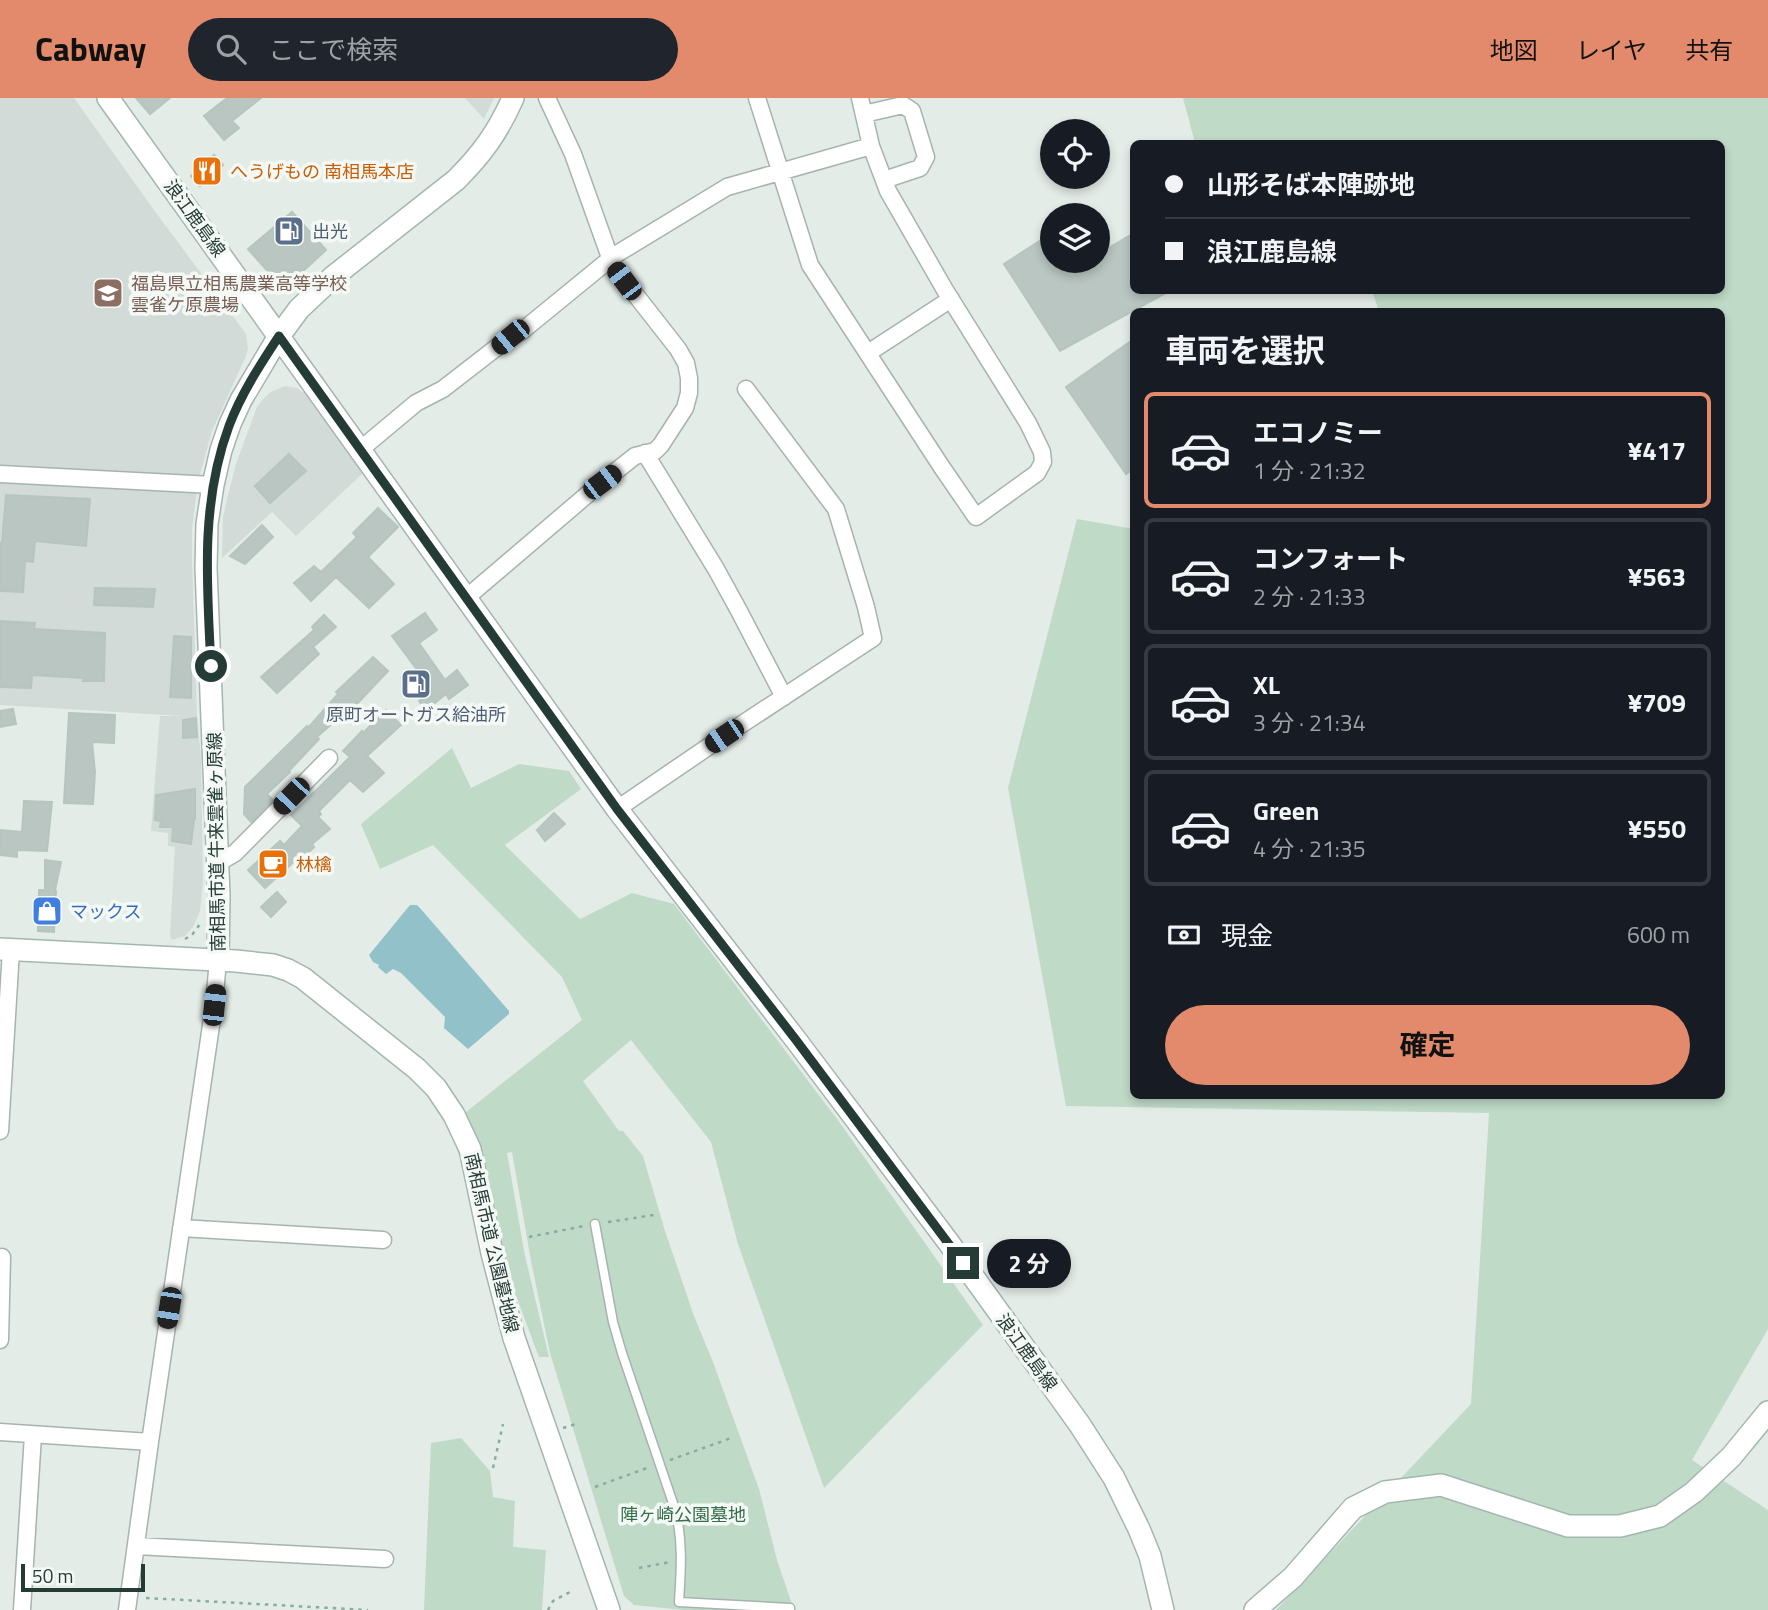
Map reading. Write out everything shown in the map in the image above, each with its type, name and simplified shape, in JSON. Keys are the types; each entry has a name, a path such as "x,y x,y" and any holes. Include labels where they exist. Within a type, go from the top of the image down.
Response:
{"street":[{"name":"浪江鹿島線","path":"108,98 617,809 949,1243 1087,1435 1114,1478 1139,1529 1150,1556 1163,1610"},
{"name":"南相馬市道 牛来雲雀ヶ原線","path":"128,1604 214,1005 218,960 220,918 206,568 207,524 212,485 230,424 261,364 299,309 334,276 441,192 472,164 499,129 513,98"},
{"path":"466,598 635,456 654,451 661,445 685,408 689,393 689,378 678,349 613,266 573,154 547,98"},
{"path":"757,98 810,265 976,517 1037,473 1043,462 1042,452 1013,398 888,191 871,146 862,106 902,105 912,111 923,146 926,158 920,169 884,180"},
{"path":"361,449 416,404 443,389 510,337 522,331 610,259 727,187 871,146"},
{"path":"868,353 951,299"},
{"path":"617,809 873,638 836,509 746,389"},
{"path":"645,453 721,579 783,697"},
{"path":"0,474 212,485"},
{"path":"218,863 235,853 329,758"},
{"path":"0,1131 6,950"},
{"name":"南相馬市道 公園墓地線","path":"6,950 273,965 303,978 436,1088 454,1115 470,1149 492,1253 514,1338 609,1610"},
{"path":"181,1228 383,1240"},
{"path":"0,1340 2,1257"},
{"path":"1255,1610 1293,1577 1353,1508 1385,1492 1441,1486 1568,1526 1620,1526 1660,1516 1695,1492 1731,1457 1768,1412"},
{"path":"0,1432 150,1442"},
{"path":"22,1610 33,1435"},
{"path":"136,1546 385,1559"}],"lane":[{"path":"595,1224 613,1322 676,1512 682,1560 679,1602 790,1610"}],"path":[{"path":"493,1468 503,1424"},
{"path":"639,1568 682,1560"},
{"path":"548,1610 553,1601 570,1592"},
{"path":"128,1604 368,1610"}],"shaded area":[{"name":"福島県立相馬農業高等学校 雲雀ケ原農場","path":"0,98 74,98 246,334 246,356 212,431 199,478 0,469"},
{"path":"465,98 494,98 484,119"},
{"path":"285,386 297,388 307,395 363,473 296,536 272,512 222,558 223,517 236,464 257,407 271,392"},
{"path":"0,481 197,490 192,528 192,558 201,759 203,882 200,911 193,927 185,936 172,940 170,936 175,847 168,846 168,833 151,831 160,716 183,716 0,705"}],"green space":[{"path":"1183,98 1768,98 1768,1329 1692,1460 1768,1510 1768,1610 1276,1610 1471,1404 1489,1113 1066,1106 1008,788 1077,519 1130,528 1130,1099 1725,1099 1725,308 1378,308 1373,294 1725,294 1725,140 1194,140"},
{"name":"陣ヶ崎公園墓地","path":"452,748 471,788 519,764 569,771 581,789 505,845 580,919 632,893 674,904 840,1123 983,1325 824,1488 738,1244 711,1142 631,1040 583,1081 619,1131 623,1131 643,1156 694,1316 759,1489 777,1560 794,1610 684,1610 634,1605 624,1596 550,1353 512,1152 507,1153 525,1256 549,1357 539,1357 450,1129 466,1112 582,1020 562,977 433,845 380,869 361,824"},
{"path":"461,1438 490,1471 493,1497 515,1501 513,1547 546,1550 542,1610 424,1610 431,1443"}],"water":[{"path":"410,905 420,908 509,1011 509,1014 468,1049 444,1028 445,1017 401,973 393,969 386,974 369,955"}],"building":[{"path":"136,98 170,98 150,114"},
{"path":"227,98 261,98 232,121 239,128 224,140 204,116"},
{"name":"へうげもの 南相馬本店","path":"214,155 223,165 200,186 191,176"},
{"name":"出光","path":"292,212 326,250 288,285 279,284 248,249"},
{"path":"1129,236 1130,294 1164,294 1138,308 1130,308 1130,313 1060,351 1004,264 1040,241 1040,273 1110,273 1110,247"},
{"path":"1130,342 1130,471 1126,474 1066,387"},
{"path":"289,454 306,471 270,503 255,486"},
{"path":"6,495 90,499 86,546 35,541 33,562 25,561 23,592 0,591 0,543"},
{"path":"378,508 398,527 368,557 394,584 369,608 336,577 311,601 294,583 314,566 321,572 357,537 353,533"},
{"path":"262,525 273,537 245,564 230,556"},
{"path":"95,588 155,589 153,607 94,605"},
{"path":"425,613 437,630 419,643 445,680 457,670 468,685 449,699 446,694 426,710 419,701 432,690 392,636"},
{"path":"324,615 336,627 313,647 319,654 277,693 261,677 314,630 312,627"},
{"path":"0,621 35,623 34,629 105,633 104,681 32,675 31,688 0,687"},
{"path":"174,636 191,637 191,698 170,697"},
{"path":"373,657 388,671 339,723 336,720 317,737 319,739 267,794 273,800 251,822 244,814 245,787 307,726 308,728 338,694 336,692"},
{"path":"13,709 16,724 0,727 0,711"},
{"path":"386,710 401,725 367,756 384,773 363,792 350,780 319,811 321,814 318,817 330,829 312,844 314,847 302,859 300,856 265,888 248,870 280,841 284,845 302,826 291,815 350,757 343,751"},
{"path":"69,713 115,715 114,743 92,742 95,772 93,804 64,803"},
{"path":"196,718 197,737 183,738 183,720"},
{"path":"195,789 195,819 191,844 172,841 173,827 160,827 161,821 155,820 156,795"},
{"path":"24,801 52,802 47,851 17,850 17,857 0,855 0,830 22,832"},
{"path":"554,813 565,824 545,841 537,830"},
{"name":"マックス","path":"45,860 61,862 55,890 54,932 38,931 39,890 45,890"},
{"path":"277,892 286,902 271,917 261,907"}],"place":[{"name":"へうげもの 南相馬本店","path":"207,171"},
{"name":"出光","path":"289,231"},
{"name":"福島県立相馬農業高等学校 雲雀ケ原農場","path":"108,293"},
{"name":"原町オートガス給油所","path":"416,684"},
{"name":"林檎","path":"273,864"},
{"name":"マックス","path":"47,911"}],"route":[{"path":"211,666 206,568 207,524 212,485 230,424 261,364 279,336 617,809 796,1040 963,1263"}]}
